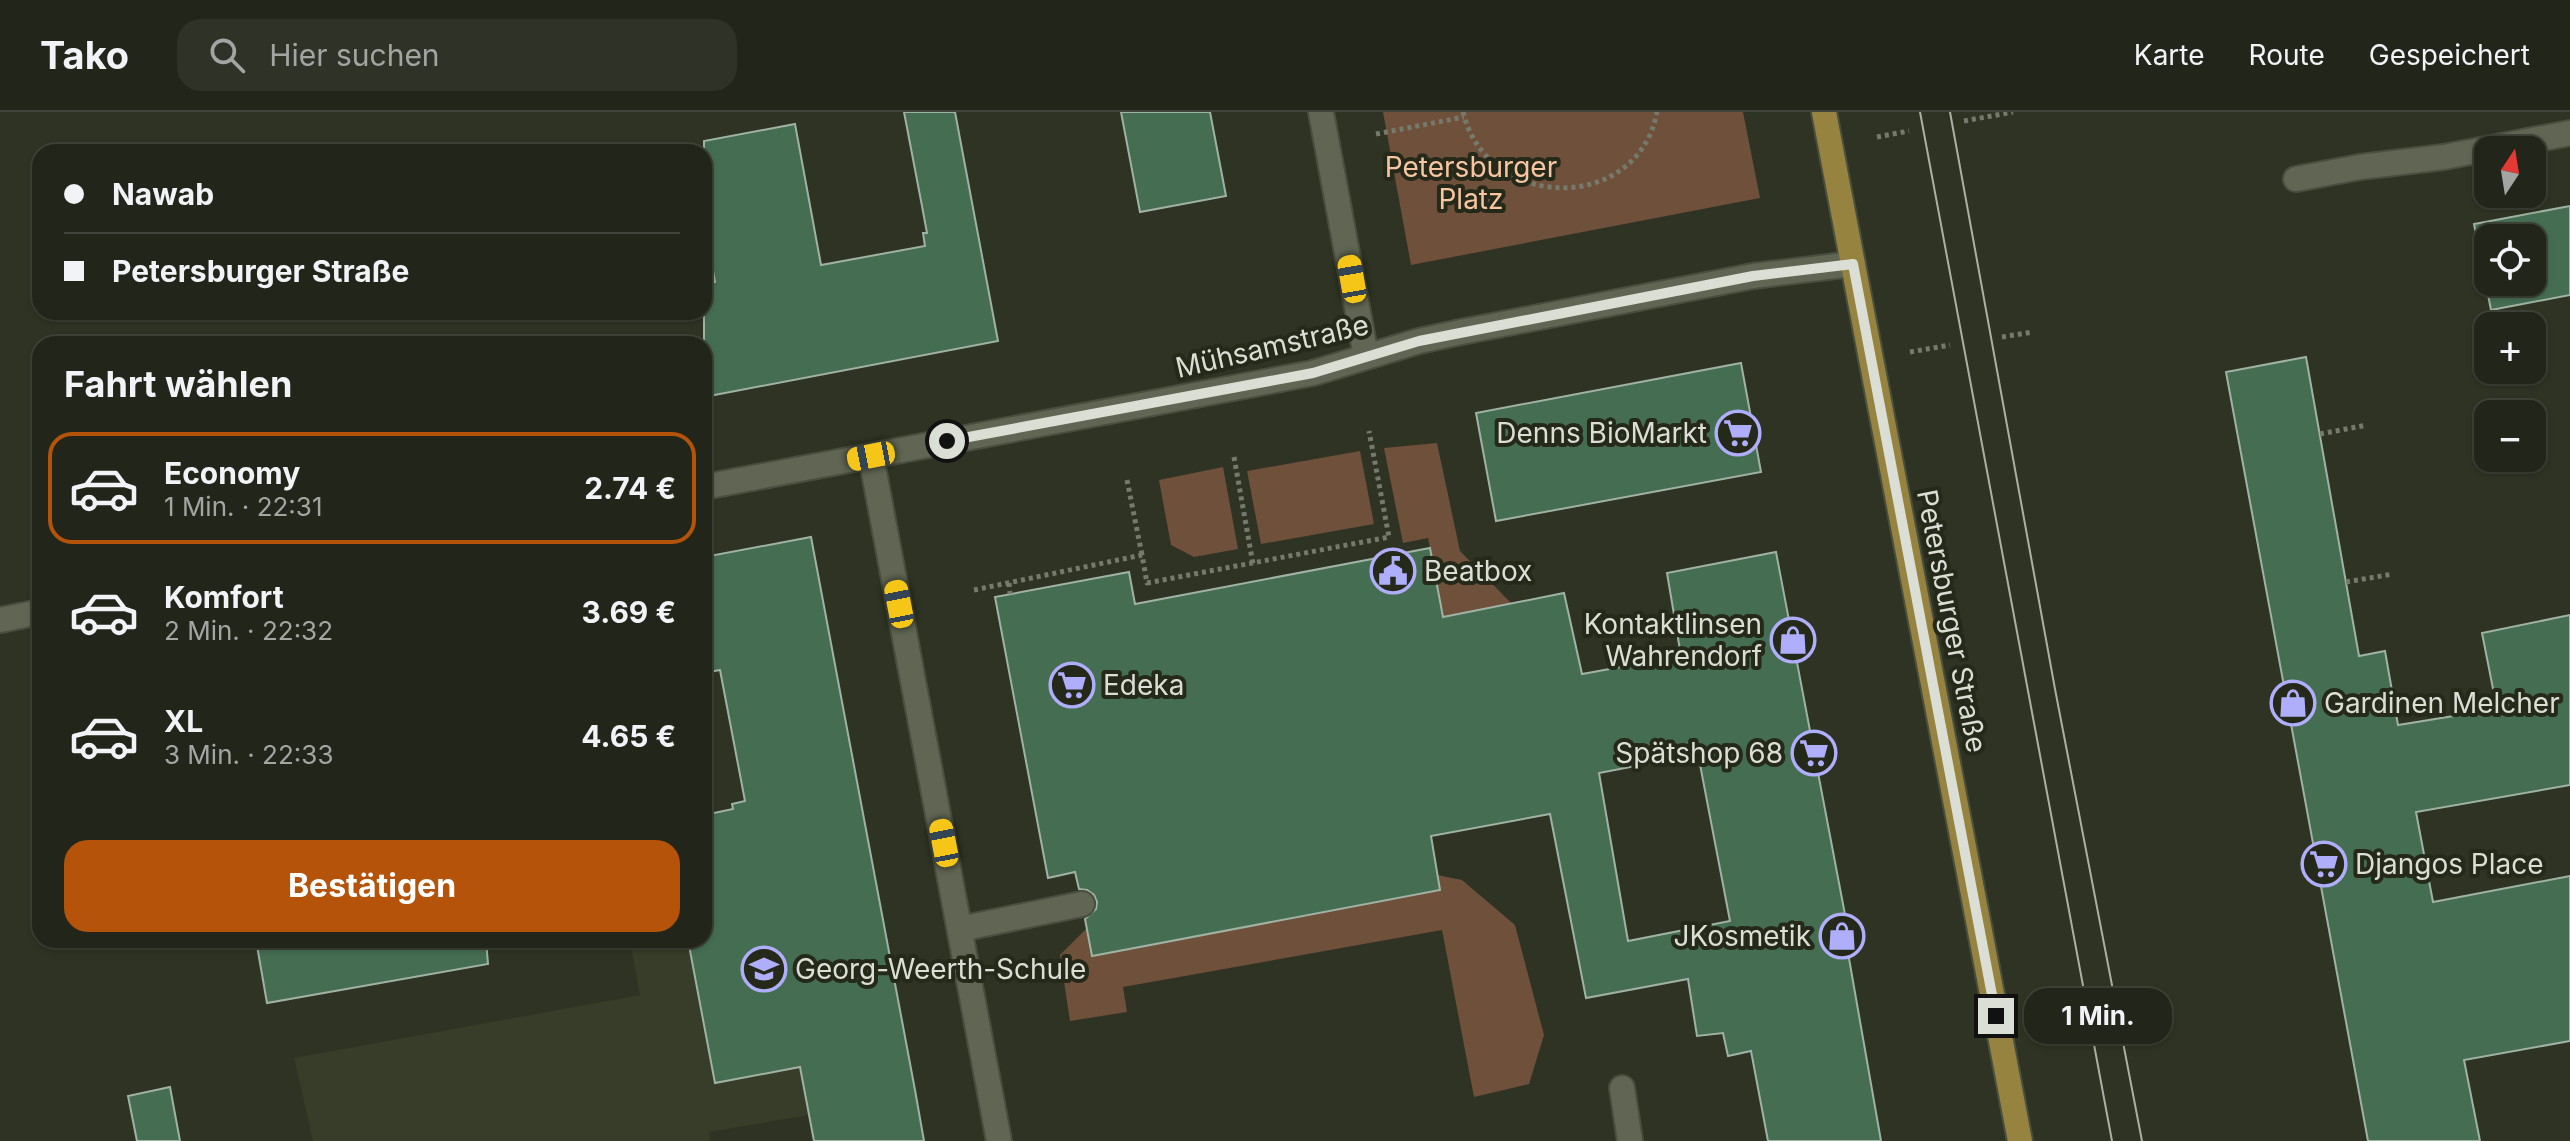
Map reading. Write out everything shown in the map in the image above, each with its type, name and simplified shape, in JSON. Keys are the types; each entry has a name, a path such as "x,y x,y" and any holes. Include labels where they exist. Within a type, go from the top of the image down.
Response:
{"main road":[{"name":"Petersburger Straße","path":"1824,112 2020,1141"}],"street":[{"path":"1321,112 1366,356"},
{"path":"2296,179 2360,167 2444,157 2570,133"},
{"name":"Mühsamstraße","path":"712,486 1313,373 1419,341 1753,276 1853,264"},
{"path":"871,456 999,1141"},
{"path":"0,620 32,614"},
{"path":"960,929 1082,904"},
{"path":"1622,1088 1630,1141"}],"path":[{"path":"1376,134 1463,114 1480,150 1500,170 1526,184 1555,190 1584,186 1608,177 1629,162 1646,141 1657,112"},
{"path":"1964,121 2013,112"},
{"path":"1877,137 1909,131"},
{"path":"2002,337 2033,332"},
{"path":"1901,353 1950,345"},
{"path":"2320,434 2367,425"},
{"path":"1127,480 1147,583 1389,537 1369,431"},
{"path":"1234,457 1253,564"},
{"path":"974,590 1142,555"},
{"path":"2346,582 2393,574"},
{"path":"1009,583 1010,594"}],"shaded area":[{"name":"Georg-Weerth-Schule","path":"858,784 916,1097 709,1132 710,1141 313,1141 294,1058 640,995 631,948 712,948 712,813"}],"green space":[{"name":"Petersburger Platz","path":"1383,112 1743,112 1760,198 1411,265"},
{"path":"1437,443 1460,551 1512,604 1477,796 1428,538 1403,543 1384,448"},
{"path":"1360,451 1374,524 1261,544 1247,471"},
{"path":"1223,467 1238,549 1194,557 1171,545 1159,480"},
{"path":"1437,875 1462,880 1515,925 1544,1035 1529,1084 1474,1097 1442,930 1123,987 1127,1012 1070,1021 1060,955 1087,928 1092,956 1439,890"}],"building":[{"path":"904,112 955,112 998,341 712,395 712,336 704,336 704,320 712,320 712,283 715,282 712,265 712,144 704,144 704,141 795,124 821,265 925,246 923,233 927,233"},
{"path":"1121,112 1210,112 1226,196 1140,212"},
{"path":"2570,206 2570,295 2491,310 2488,296 2546,296 2546,224 2474,224"},
{"path":"2306,357 2359,656 2385,651 2398,725 2497,709 2482,633 2570,615 2570,785 2416,812 2433,902 2570,876 2570,1041 2464,1060 2480,1141 2368,1141 2226,372"},
{"path":"1741,363 1761,472 1496,521 1476,413"},
{"path":"811,537 924,1141 814,1141 800,1067 715,1083 690,948 712,948 712,813 733,809 732,804 745,801 720,670 712,672 712,556"},
{"path":"1430,548 1443,617 1564,593 1582,674 1681,656 1667,573 1776,552 1851,946 1847,947 1881,1141 1768,1141 1751,1051 1728,1056 1723,1033 1697,1036 1688,979 1586,998 1550,814 1431,836 1440,890 1092,956 1085,919 1096,909 1094,895 1079,889 1075,872 1048,878 995,597 1129,572 1135,604","holes":["1698,754 1730,921 1628,941 1599,773"]},
{"path":"257,948 487,948 488,964 267,1003"},
{"path":"170,1087 180,1141 137,1141 128,1096"}],"tram line":[{"path":"1920,112 2112,1141"},
{"path":"1950,112 2055,689 2142,1141"}],"place":[{"name":"Denns BioMarkt","path":"1738,433"},
{"name":"Beatbox","path":"1393,571"},
{"name":"Kontaktlinsen Wahrendorf","path":"1793,640"},
{"name":"Edeka","path":"1072,685"},
{"name":"Gardinen Melcher","path":"2293,703"},
{"name":"Spätshop 68","path":"1814,753"},
{"name":"Djangos Place","path":"2324,864"},
{"name":"JKosmetik","path":"1842,936"},
{"name":"Georg-Weerth-Schule","path":"764,969"}],"route":[{"path":"947,441 1313,373 1419,341 1753,276 1853,264 1996,1016"}]}
